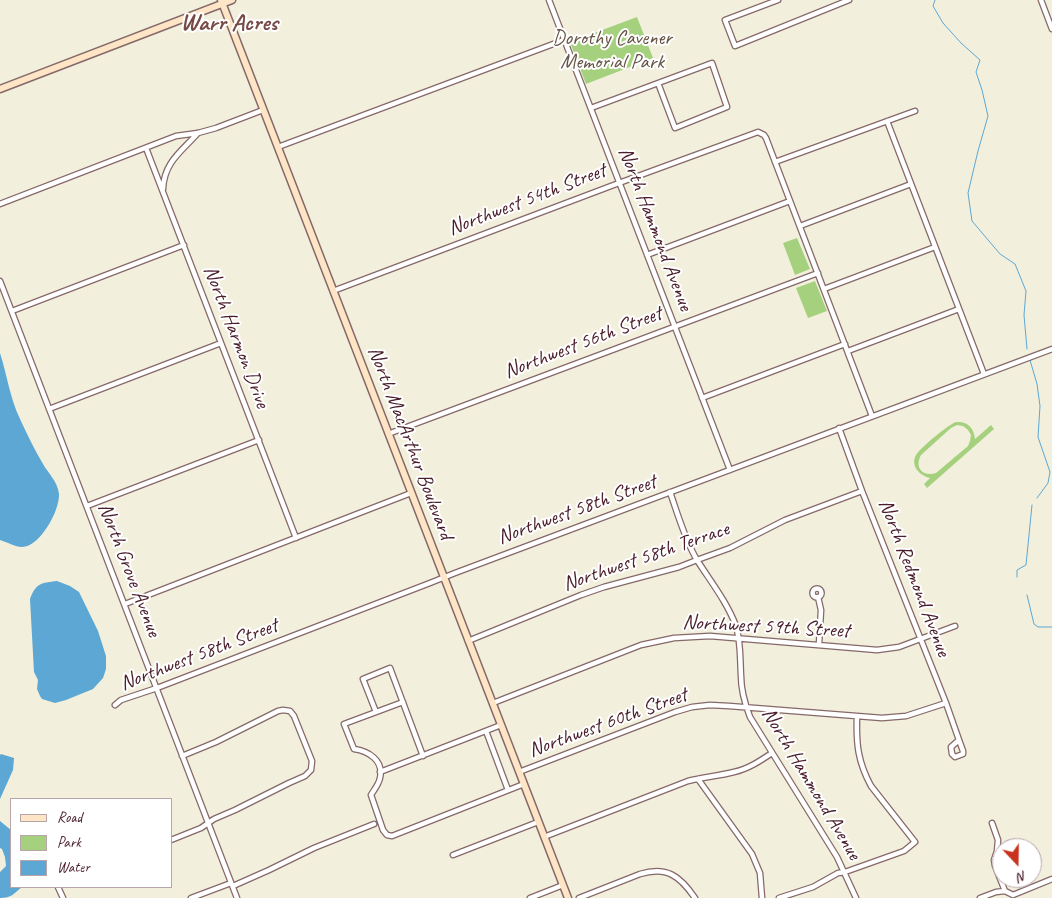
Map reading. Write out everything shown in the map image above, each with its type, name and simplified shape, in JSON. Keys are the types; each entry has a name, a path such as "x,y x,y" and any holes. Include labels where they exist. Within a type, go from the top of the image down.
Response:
{"main road":[{"path":"0,89 221,2 232,0"},
{"name":"North MacArthur Boulevard","path":"221,2 568,898"}],"street":[{"name":"North Hammond Avenue","path":"549,0 730,470"},
{"path":"778,0 725,20 735,46 849,0"},
{"path":"1041,0 1052,28"},
{"path":"278,147 564,40"},
{"path":"591,108 658,83 712,63 728,107 675,128 658,83"},
{"path":"0,204 176,136 216,128 263,110"},
{"path":"872,416 775,162 915,111"},
{"path":"887,121 984,374"},
{"path":"163,191 163,179 170,163 198,133"},
{"name":"Northwest 54th Street","path":"333,291 754,133 761,133 766,138 775,162"},
{"name":"North Harmon Drive","path":"146,148 296,538"},
{"path":"800,226 911,184"},
{"path":"647,255 790,201"},
{"path":"12,311 184,245"},
{"path":"824,288 935,247"},
{"name":"Northwest 56th Street","path":"388,434 818,273"},
{"name":"North Grove Avenue","path":"0,281 237,898"},
{"path":"848,351 959,310"},
{"path":"49,409 221,343"},
{"path":"702,398 845,344"},
{"name":"Northwest 58th Street","path":"115,705 121,700 157,688 444,577 1052,349"},
{"name":"North Redmond Avenue","path":"839,428 959,740"},
{"path":"87,506 259,440"},
{"name":"Northwest 58th Terrace","path":"468,642 581,595 679,567 730,548 786,520 862,491"},
{"name":"North Hammond Avenue","path":"670,492 687,540 717,588 734,622 739,638 741,679 746,707 756,727 828,842 845,872 856,898"},
{"path":"124,604 412,493"},
{"path":"818,598 821,610 818,644"},
{"name":"Northwest 59th Street","path":"493,704 641,645 660,640 710,636 877,650 899,647 955,626"},
{"path":"376,712 363,679 390,668 423,756"},
{"path":"402,702 344,724 354,749 362,750 373,756 379,765 380,779 370,795 387,835 392,836 524,784"},
{"name":"Northwest 60th Street","path":"519,772 692,707 710,705 746,707 882,718 906,716 946,703"},
{"path":"172,840 201,828 214,818 235,810 309,774 312,761 292,713 283,710 182,756"},
{"path":"779,898 813,887 838,873 904,851 915,842 866,777 857,746 857,717"},
{"path":"380,772 501,725"},
{"path":"486,731 508,790"},
{"path":"544,837 688,781 734,772 772,753"},
{"path":"698,778 752,854 760,873 762,898"},
{"path":"453,855 538,822"},
{"path":"992,823 998,840 994,860 995,866 1005,891 1013,896 1052,879"},
{"path":"191,898 270,870 314,848 374,824"},
{"path":"579,898 648,872 664,872 673,875 685,884 695,898"},
{"path":"530,898 562,885"},
{"path":"980,898 1005,891"}],"green space":[{"name":"Dorothy Cavener Memorial Park","path":"637,17 653,58 586,84 570,42"},
{"path":"797,238 810,269 795,275 783,243"},
{"path":"815,281 827,311 808,318 796,288"},
{"path":"960,422 967,424 972,429 975,439 991,425 994,429 927,488 924,484 930,478 917,470 914,459 929,442 952,424","holes":["957,425 963,426 971,435 968,446 936,473 927,474 921,470 919,467 921,455 951,428"]}],"water":[{"path":"0,353 17,411 37,453 55,482 59,494 56,509 48,526 36,541 22,547 0,540"},
{"path":"57,581 79,592 98,631 106,656 106,669 103,678 93,689 55,703 42,699 37,689 38,680 34,672 30,599 34,590 40,585"},
{"path":"0,755 14,758 13,770 0,799"},
{"path":"0,821 10,829 10,888 21,888 14,894 4,898 0,898 0,872 6,866 5,857 0,848"}],"waterway":[{"path":"935,0 933,6 943,23 980,60 976,72 988,116 968,193 972,221 1000,254 1015,264 1026,291 1024,315 1027,349"},
{"path":"1030,360 1037,384 1040,406 1038,437 1050,472 1048,483 1037,498"},
{"path":"1017,577 1017,570 1026,565 1032,505"},
{"path":"1027,595 1034,624 1038,627 1052,627"}],"district":[{"name":"Warr Acres","path":"229,24"}]}
